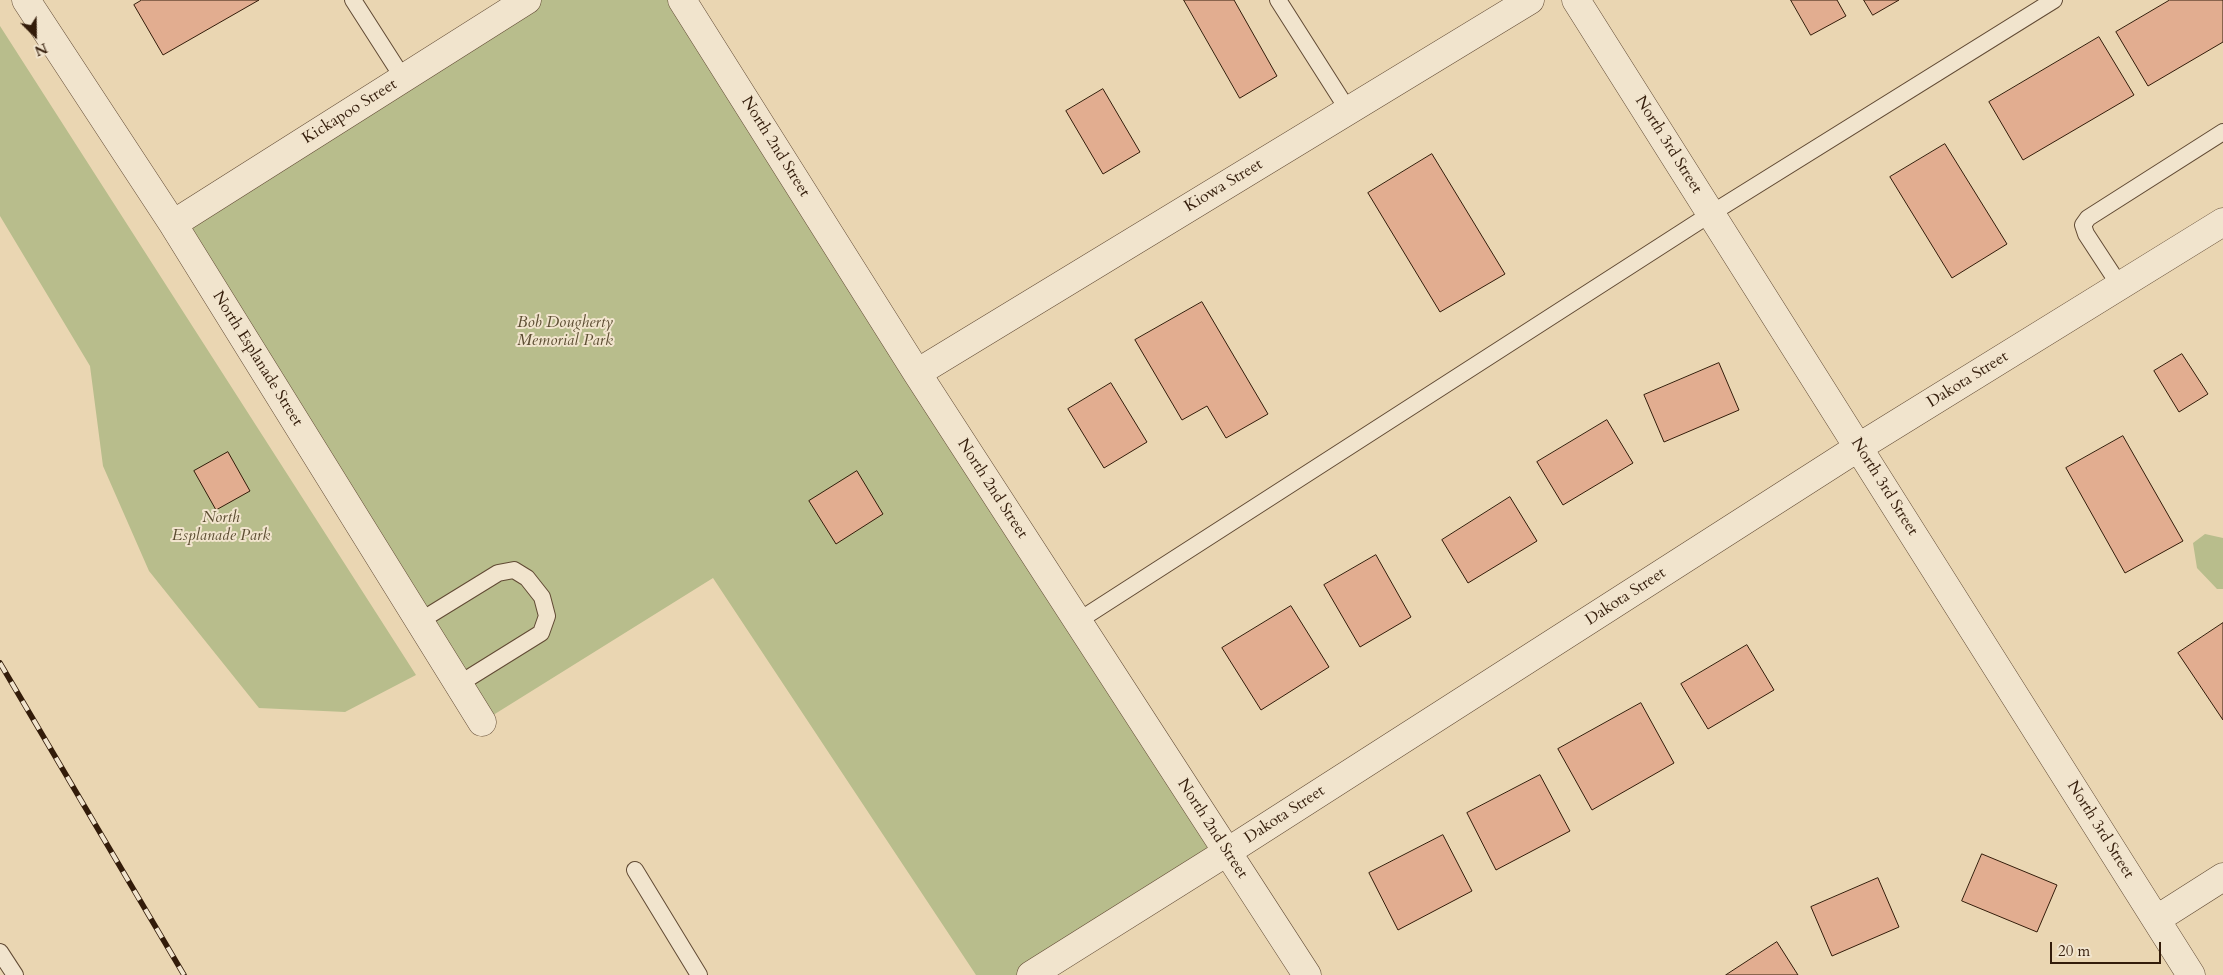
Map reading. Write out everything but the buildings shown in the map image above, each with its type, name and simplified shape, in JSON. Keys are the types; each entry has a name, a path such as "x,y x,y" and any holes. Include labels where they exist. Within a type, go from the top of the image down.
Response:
{"street":[{"name":"North Esplanade Street","path":"26,0 173,224 482,722"},
{"name":"Kickapoo Street","path":"173,224 527,0"},
{"name":"North 2nd Street","path":"682,0 918,373 1307,975"},
{"name":"Kiowa Street","path":"918,373 1530,0"},
{"name":"North 3rd Street","path":"1576,0 2192,975"},
{"name":"Dakota Street","path":"1031,975 1227,852 1859,447 2223,222"},
{"path":"2157,920 2223,877"}],"lane":[{"path":"353,0 403,78"},
{"path":"1278,0 1348,110"},
{"path":"1078,621 1712,214 2054,0"},
{"path":"2120,286 2086,234 2083,226 2088,218 2223,132"},
{"path":"420,621 498,573 514,570 528,578 542,597 547,616 541,633 459,684"},
{"path":"635,870 699,975"},
{"path":"0,952 15,975"}],"green space":[{"name":"Bob Dougherty Memorial Park","path":"527,0 682,0 1227,852 1031,975 976,975 713,578 482,722 173,224"},
{"name":"North Esplanade Park","path":"0,26 416,675 345,712 259,708 149,571 103,466 90,366 0,216"},
{"path":"2205,534 2223,538 2223,589 2217,589 2197,568 2193,543"}],"railway":[{"path":"0,663 184,975"}]}
